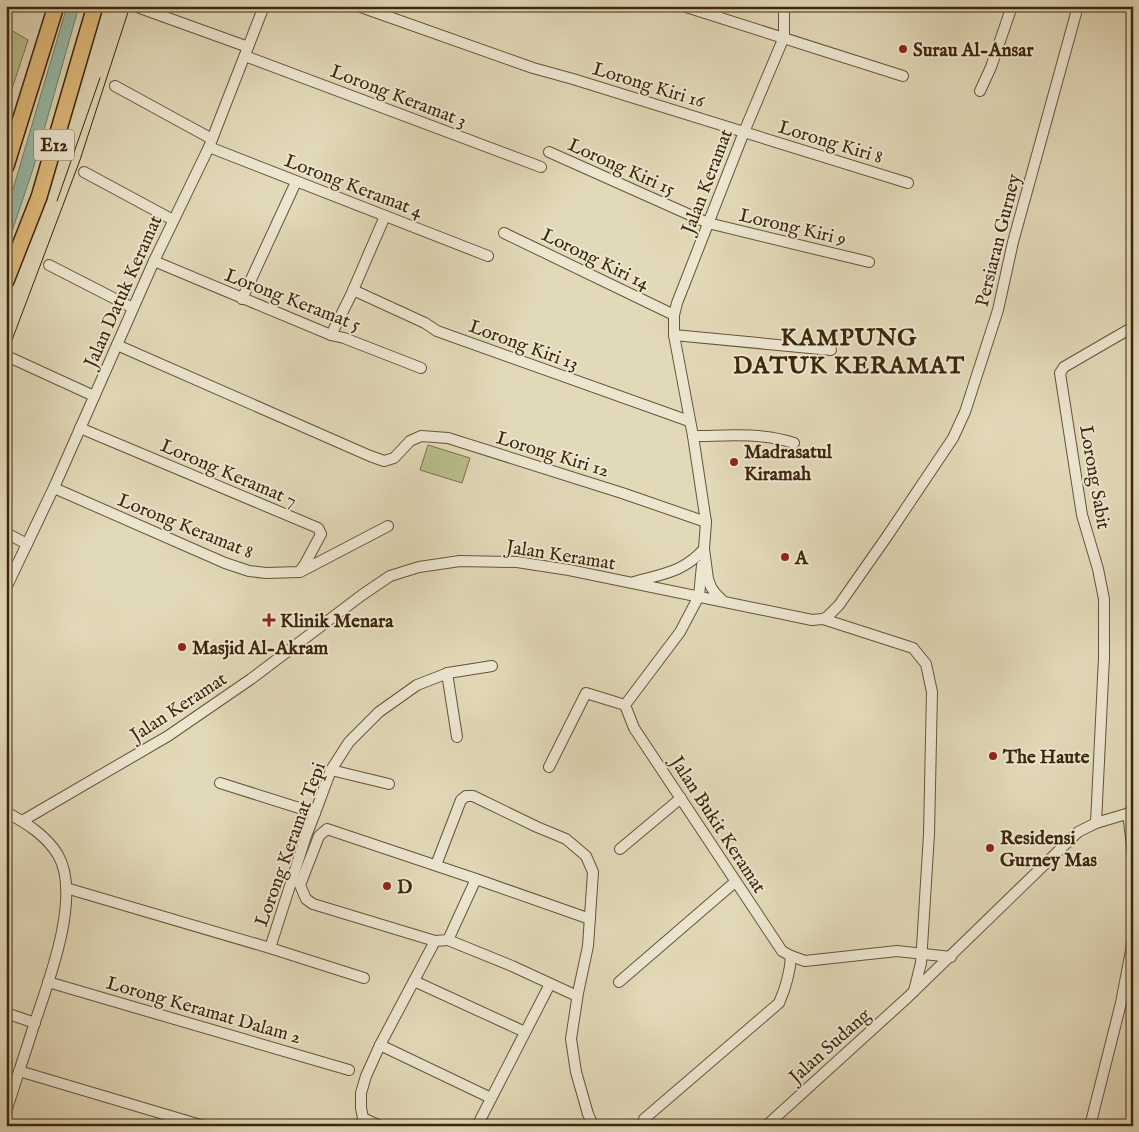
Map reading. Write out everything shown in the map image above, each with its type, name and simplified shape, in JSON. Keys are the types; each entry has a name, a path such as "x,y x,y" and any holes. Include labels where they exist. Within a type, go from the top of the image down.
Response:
{"highway":[{"name":"E12","path":"6,166 56,6"},
{"name":"E12","path":"6,280 39,197 95,6"}],"street":[{"name":"Jalan Datuk Keramat","path":"6,588 54,488 154,261 210,143 264,6"},
{"name":"Lorong Kiri 16","path":"358,6 533,68 744,132"},
{"path":"683,6 903,76"},
{"name":"Jalan Keramat","path":"724,602 715,593 708,579 704,549 706,522 693,436 674,335 674,316 677,303 744,132 784,37 784,6"},
{"path":"980,91 992,67 1012,6"},
{"name":"Persiaran Gurney","path":"823,619 831,614 839,605 888,535 953,438 965,412 998,310 1013,242 1078,6"},
{"name":"Lorong Keramat 3","path":"140,8 540,167"},
{"name":"Lorong Keramat 4","path":"115,86 210,143 296,182 488,256"},
{"name":"Lorong Kiri 8","path":"744,132 908,183"},
{"name":"Lorong Kiri 15","path":"548,152 708,224"},
{"path":"84,172 173,220"},
{"path":"242,299 296,182"},
{"path":"331,335 385,216"},
{"name":"Lorong Kiri 9","path":"708,224 869,262"},
{"name":"Lorong Kiri 14","path":"504,233 674,316"},
{"name":"Lorong Keramat 5","path":"154,261 331,335 344,338 421,368"},
{"path":"50,265 133,308"},
{"name":"Lorong Kiri 13","path":"353,290 424,323 437,332 689,421"},
{"name":"Lorong Sabit","path":"1096,823 1104,658 1104,599 1098,570 1082,515 1060,373 1064,368 1133,327"},
{"path":"674,335 831,350"},
{"name":"Lorong Kiri 12","path":"117,346 384,461 394,458 410,441 421,436 448,438 622,493 706,522"},
{"path":"12,358 94,396"},
{"name":"Lorong Keramat 7","path":"80,428 318,528 321,534 300,572"},
{"path":"693,436 768,436 794,443"},
{"name":"Lorong Keramat 8","path":"54,488 225,563 249,571 266,573 300,572 388,526"},
{"path":"6,533 27,544"},
{"path":"549,767 586,693 625,705 680,632 699,596 704,549"},
{"name":"Jalan Keramat","path":"630,582 663,574 685,566 704,549"},
{"name":"Jalan Keramat","path":"22,821 168,736 251,679 390,576 418,568 460,561 517,562 569,570 812,620 823,619"},
{"path":"823,619 913,648 926,664 932,692 929,834 920,972 914,991"},
{"name":"Lorong Keramat Tepi","path":"270,948 306,836 331,770 349,742 378,712 417,685 447,673 492,666"},
{"path":"447,673 457,737"},
{"name":"Jalan Bukit Keramat","path":"625,705 634,728 782,951 791,956"},
{"path":"331,770 389,784"},
{"path":"220,783 315,812"},
{"path":"436,865 461,800 466,796 473,796 537,828 566,839 586,856 593,872 588,946 577,996 571,1038 576,1072 593,1126"},
{"path":"620,849 681,798"},
{"path":"6,812 38,832 50,844 59,857 64,871 66,888 64,921 48,982 6,1112"},
{"path":"1130,813 1133,854"},
{"name":"Jalan Sudang","path":"766,1126 951,957 1078,832 1096,823 1130,813"},
{"path":"577,996 512,966 448,940 435,941 313,904 306,899 300,885 319,836 327,828 590,919"},
{"path":"448,940 476,879"},
{"path":"619,982 736,882"},
{"path":"66,888 270,948 364,978"},
{"path":"1090,1126 1121,1003 1133,940"},
{"path":"380,1126 362,1122 361,1093 366,1076 435,941"},
{"path":"644,1119 779,1003 786,988 791,956 805,961 896,950 951,957"},
{"path":"414,981 525,1032"},
{"name":"Lorong Keramat Dalam 2","path":"48,982 350,1070"},
{"path":"477,1126 550,984"},
{"path":"6,1013 35,1023"},
{"path":"380,1046 491,1098"},
{"path":"19,1071 204,1126"}],"shaded area":[{"path":"67,6 79,6 33,169 6,249 6,213"},
{"path":"6,27 28,40 6,107"},
{"path":"428,445 470,458 462,483 420,470"}],"tram line":[{"path":"6,356 80,160 130,6"},
{"path":"57,201 100,78"}],"place":[{"name":"Surau Al-Ansar","path":"903,49"},
{"name":"Madrasatul Kiramah","path":"734,462"},
{"name":"A","path":"785,557"},
{"name":"Klinik Menara","path":"269,620"},
{"name":"Masjid Al-Akram","path":"182,647"},
{"name":"The Haute","path":"993,756"},
{"name":"Residensi Gurney Mas","path":"990,848"},
{"name":"D","path":"387,886"}],"district":[{"name":"KAMPUNG DATUK KERAMAT","path":"849,351"}]}
